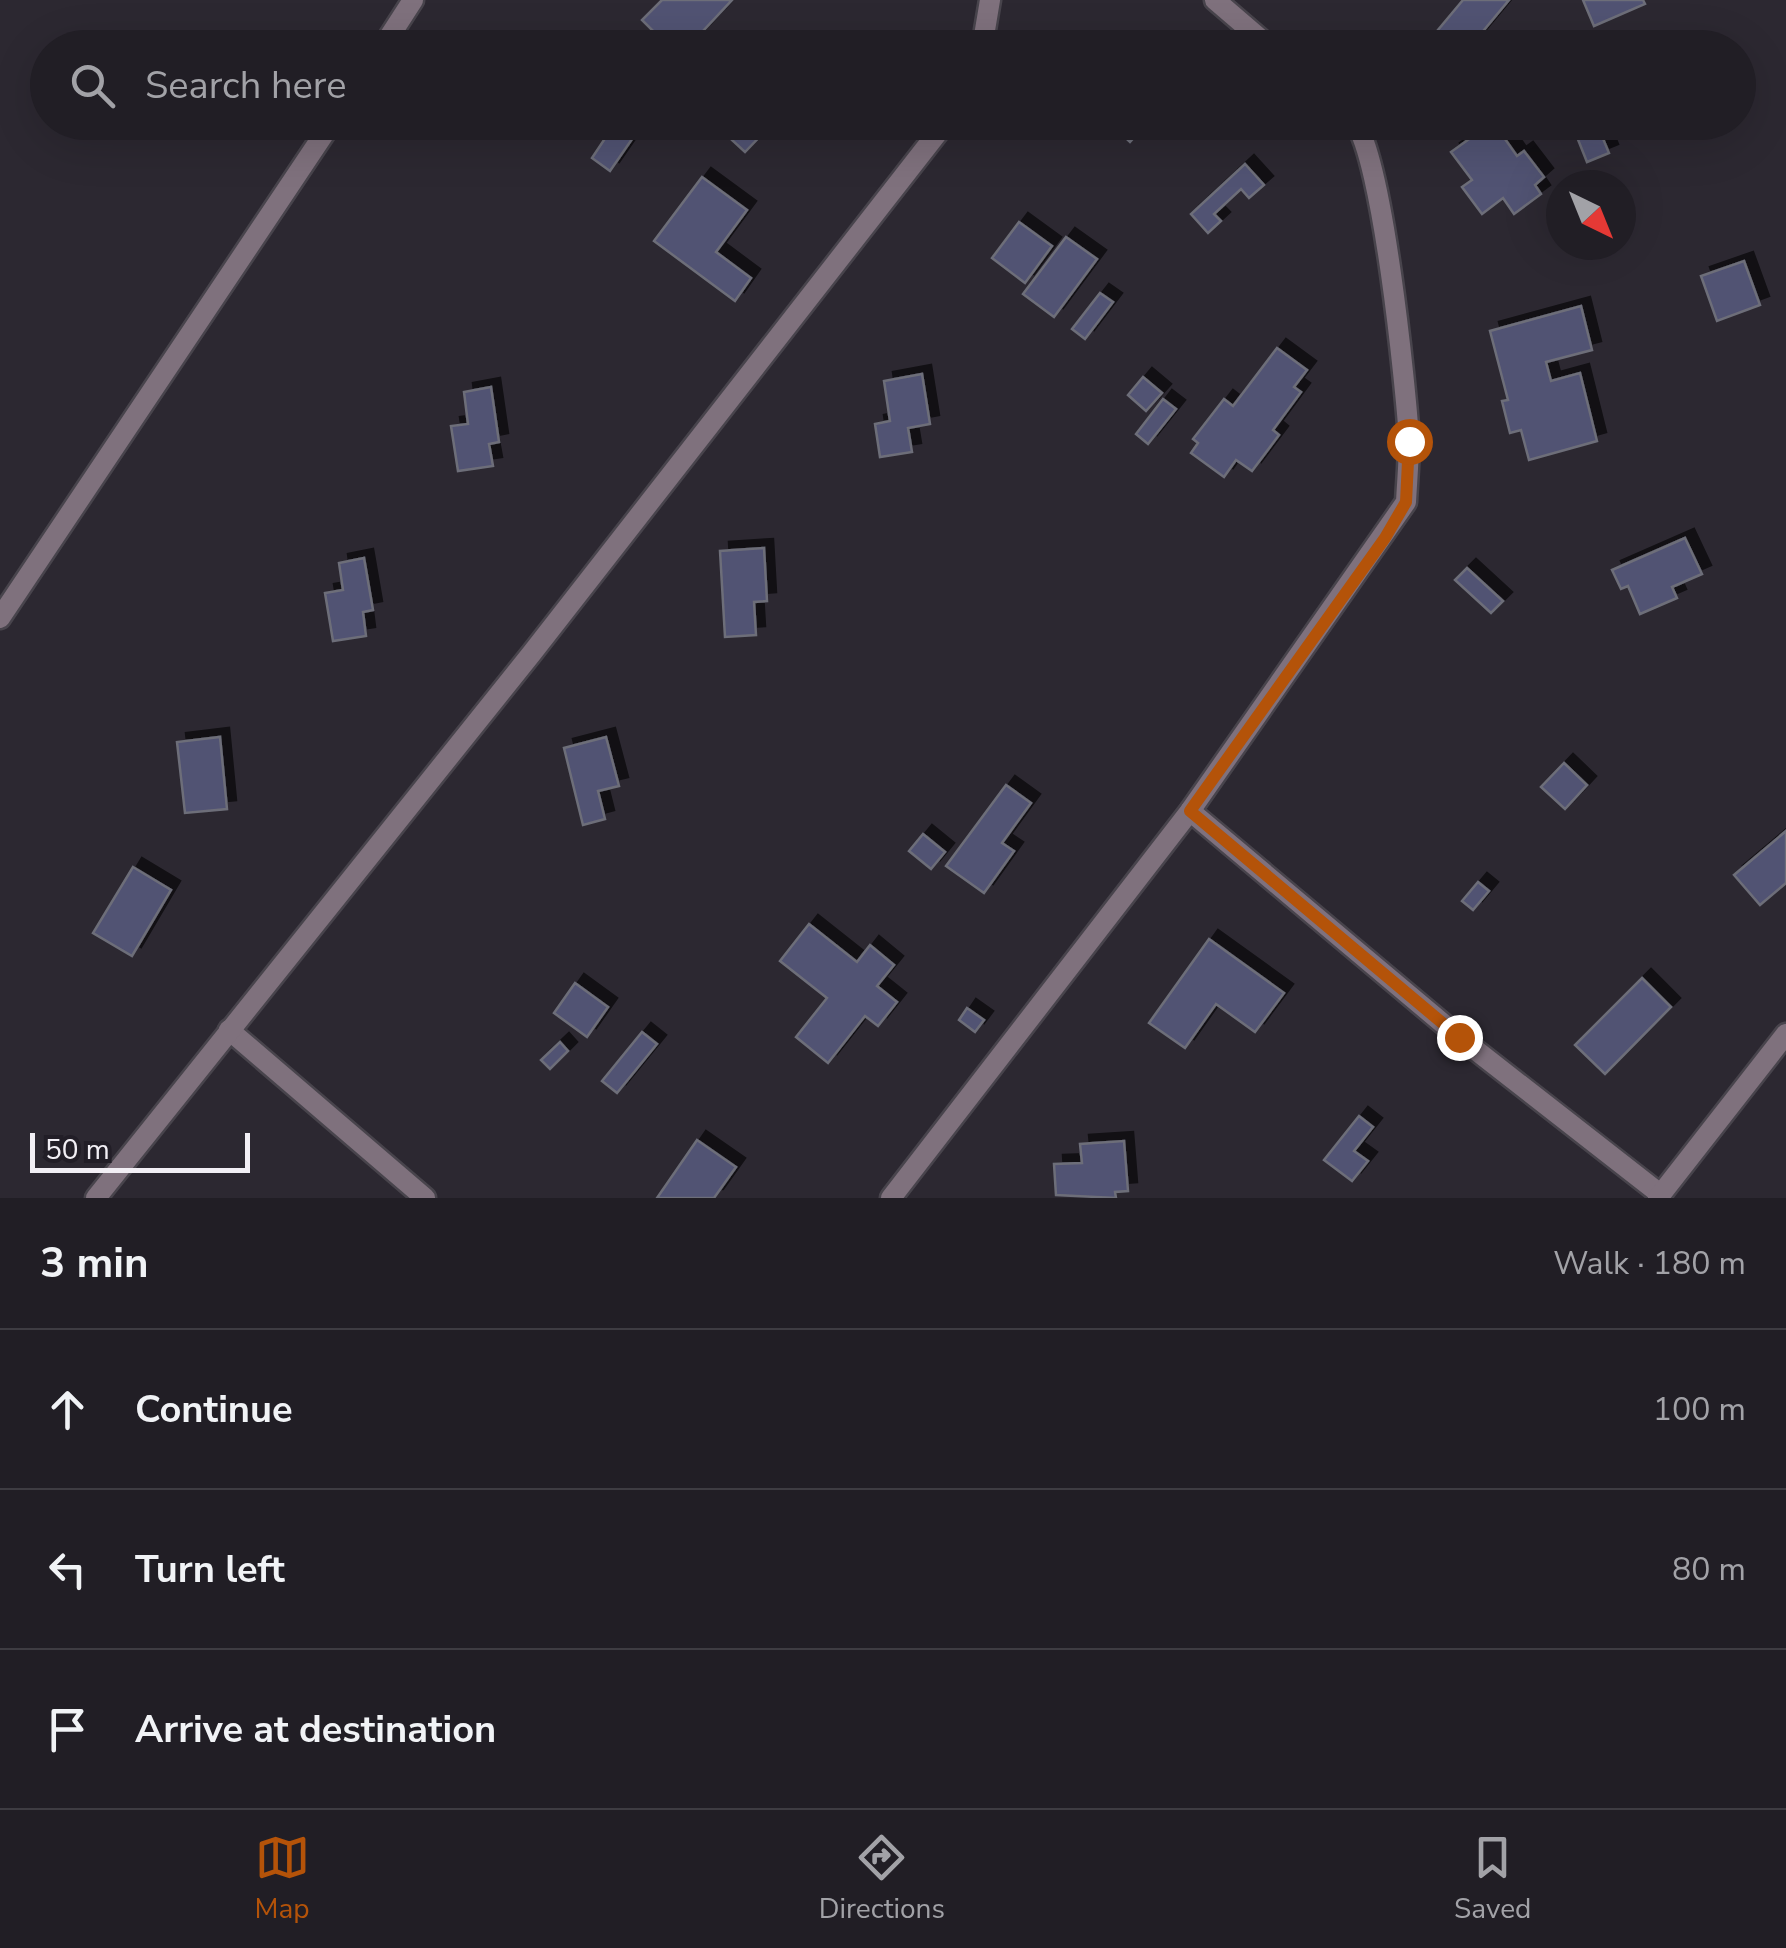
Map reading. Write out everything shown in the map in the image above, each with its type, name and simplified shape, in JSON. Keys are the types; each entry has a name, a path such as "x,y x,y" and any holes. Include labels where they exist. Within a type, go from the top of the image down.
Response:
{"street":[{"path":"394,30 414,0"},
{"path":"985,30 990,0"},
{"path":"1215,0 1250,30"},
{"path":"0,618 320,140"},
{"path":"96,1198 544,637 932,140"},
{"path":"891,1198 1190,811 1406,502 1409,441 1378,180 1364,140"},
{"path":"1190,811 1459,1037 1659,1196 1786,1034"},
{"path":"229,1030 425,1198"}],"building":[{"path":"662,0 732,0 704,30 652,30 642,20"},
{"path":"1463,0 1509,0 1484,30 1438,30"},
{"path":"1583,0 1643,0 1645,4 1594,26"},
{"path":"604,140 631,140 610,171 592,158"},
{"path":"732,140 757,140 745,152"},
{"path":"1468,140 1506,140 1517,156 1524,151 1544,177 1535,185 1541,194 1514,214 1503,198 1482,214 1462,187 1472,180 1451,152"},
{"path":"1578,140 1604,140 1609,153 1587,162"},
{"path":"1245,164 1264,185 1249,198 1241,189 1214,214 1221,221 1208,233 1191,214"},
{"path":"702,177 747,210 716,252 751,278 735,301 654,241"},
{"path":"1019,222 1052,246 1025,283 992,258"},
{"path":"1066,237 1097,259 1054,317 1023,294"},
{"path":"1744,261 1760,305 1717,321 1701,276"},
{"path":"1100,293 1113,302 1085,339 1072,329"},
{"path":"1581,306 1592,350 1546,362 1551,381 1580,373 1597,441 1529,460 1521,430 1510,433 1502,401 1508,400 1490,331"},
{"path":"1277,348 1307,370 1294,387 1301,392 1273,430 1279,435 1252,471 1236,460 1224,477 1191,453 1198,443 1193,439 1224,399 1233,406"},
{"path":"922,374 930,424 908,428 912,452 880,457 875,424 890,421 884,381"},
{"path":"1143,377 1162,393 1146,411 1128,395"},
{"path":"491,387 499,442 489,444 493,466 458,471 451,426 468,424 464,392"},
{"path":"1163,399 1176,409 1148,444 1136,434"},
{"path":"1685,538 1702,574 1672,587 1677,598 1640,614 1628,586 1621,589 1612,570"},
{"path":"764,548 767,601 754,602 756,635 725,637 720,551"},
{"path":"364,558 373,610 363,612 366,636 333,641 325,593 343,590 339,563"},
{"path":"1467,568 1503,601 1491,613 1455,580"},
{"path":"220,737 227,809 185,813 177,742"},
{"path":"606,737 619,786 598,791 605,819 583,825 564,748"},
{"path":"1564,763 1587,785 1565,809 1541,787"},
{"path":"1006,785 1031,803 1002,843 1014,851 984,893 946,866"},
{"path":"1786,831 1786,883 1760,905 1734,875"},
{"path":"923,834 945,852 931,869 909,851"},
{"path":"133,867 171,890 132,956 93,933"},
{"path":"1478,882 1489,891 1473,910 1462,901"},
{"path":"809,924 857,962 870,945 894,965 877,986 897,1002 878,1026 865,1016 828,1063 796,1037 827,998 780,961"},
{"path":"1209,939 1284,993 1255,1032 1216,1004 1185,1048 1149,1023"},
{"path":"1642,978 1671,1007 1605,1074 1575,1045"},
{"path":"575,983 608,1007 587,1037 554,1013"},
{"path":"967,1008 984,1020 975,1032 959,1020"},
{"path":"642,1032 657,1044 617,1093 602,1081"},
{"path":"560,1042 568,1051 550,1069 541,1060"},
{"path":"1359,1116 1373,1127 1354,1151 1368,1161 1352,1181 1324,1160"},
{"path":"697,1140 736,1167 714,1198 657,1198"},
{"path":"1124,1141 1128,1191 1115,1192 1116,1198 1056,1195 1054,1164 1082,1163 1080,1144"}],"route":[{"path":"1409,441 1406,502 1385,538 1190,811 1459,1037"}]}
